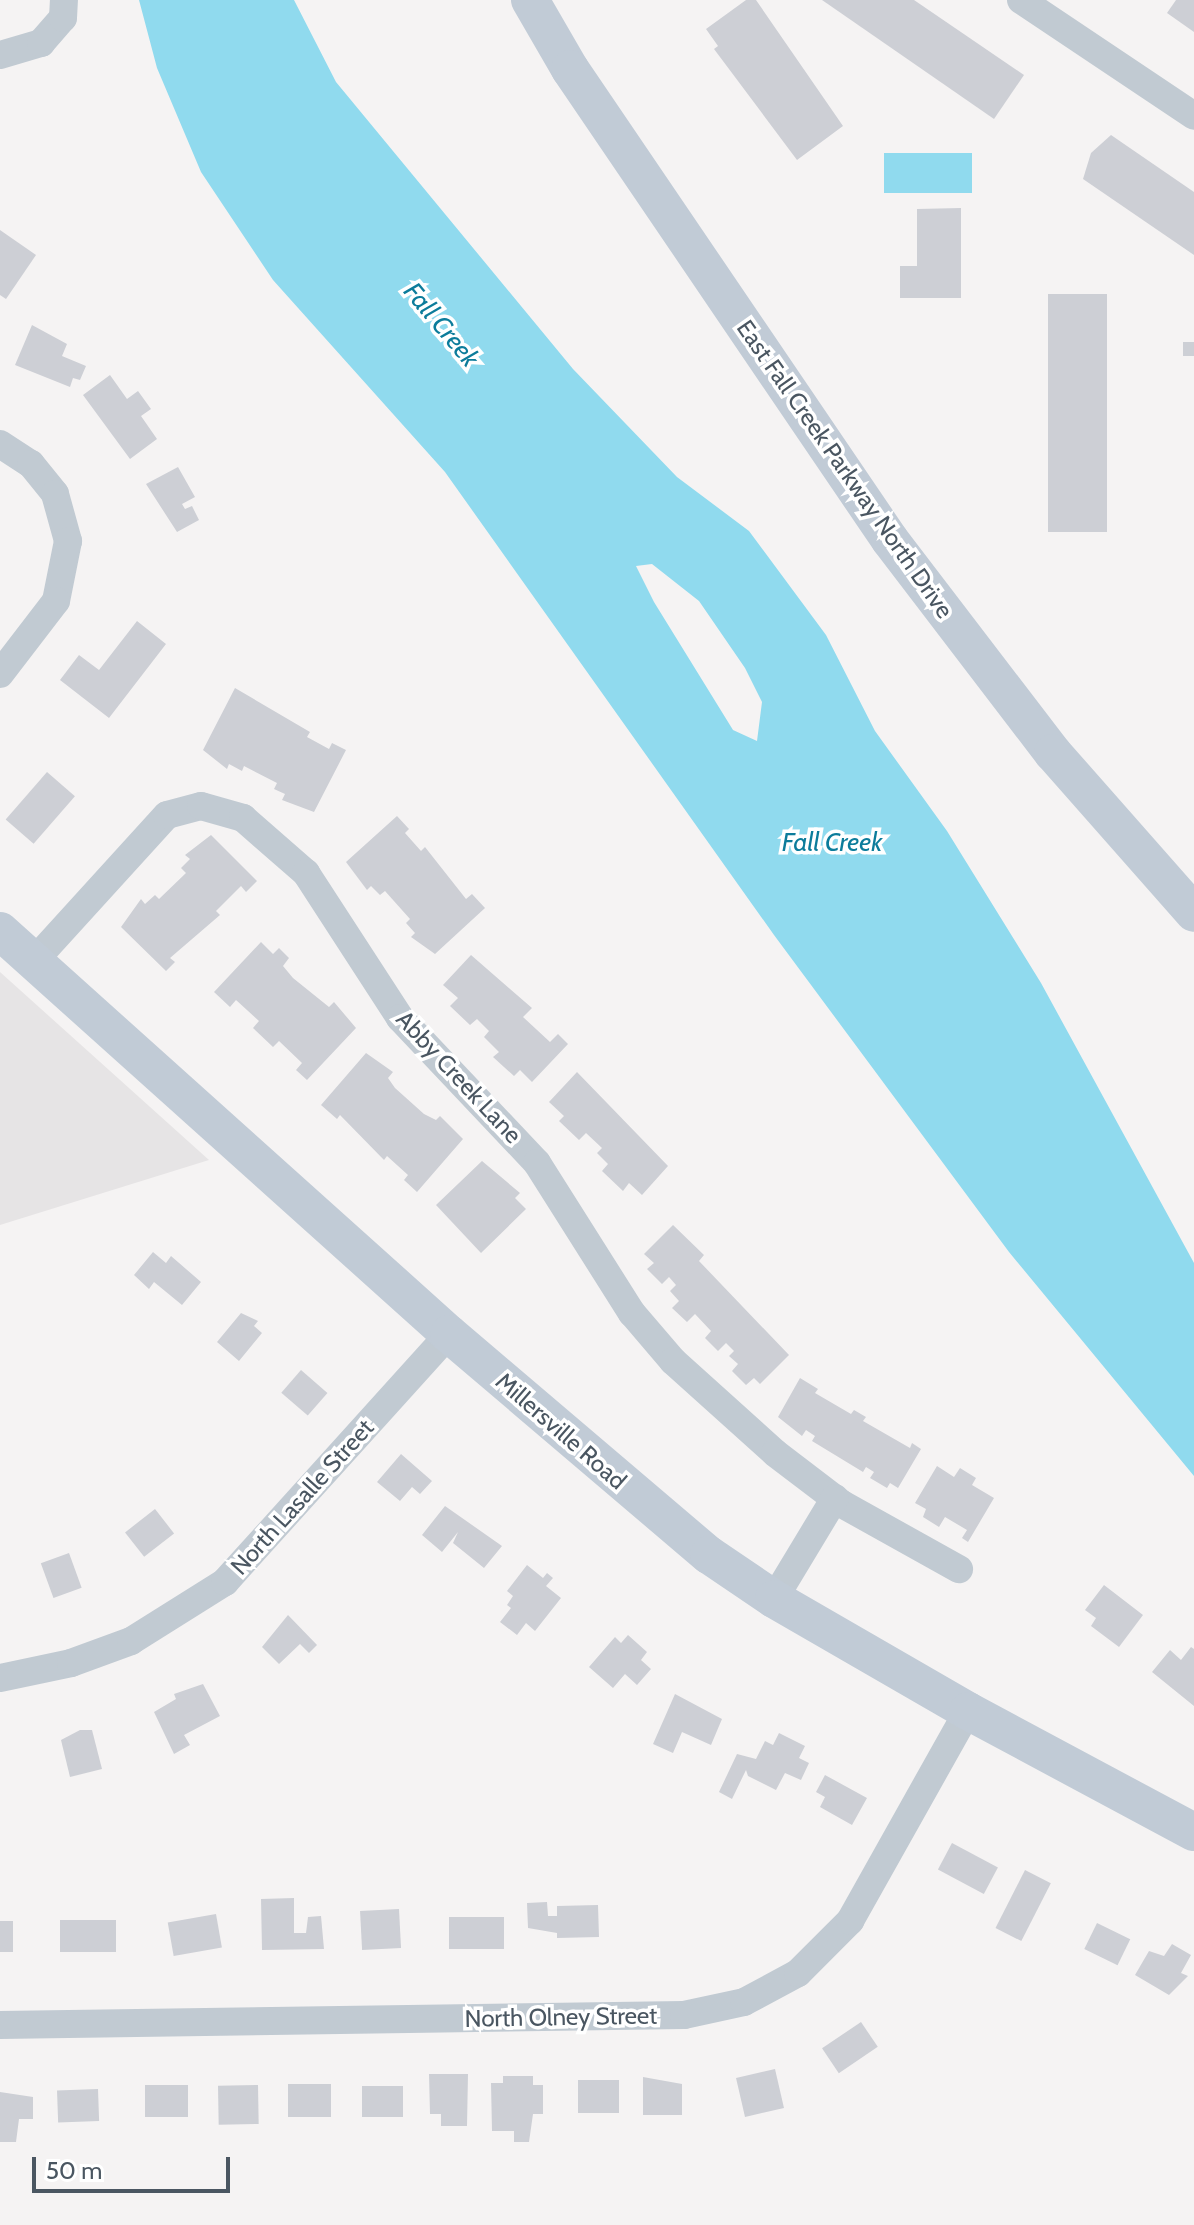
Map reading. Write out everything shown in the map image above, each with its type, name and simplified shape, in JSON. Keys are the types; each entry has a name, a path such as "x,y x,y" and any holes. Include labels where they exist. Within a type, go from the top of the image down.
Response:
{"street":[{"path":"0,55 28,51 51,32 63,18 64,0"},
{"name":"East Fall Creek Parkway North Drive","path":"530,0 579,82 890,540 1053,753 1194,913"},
{"path":"1021,0 1194,116"},
{"path":"0,444 31,464 55,494 68,541 56,601 0,674"},
{"name":"Abby Creek Lane","path":"34,961 167,815 201,806 243,818 306,873 400,1018 537,1163 655,1342 775,1453 835,1498 959,1569"},
{"name":"Millersville Road","path":"0,931 449,1334 709,1555 774,1599 968,1711 1194,1832"},
{"name":"North Lasalle Street","path":"0,1678 47,1670 119,1646 215,1589 259,1548 449,1334"},
{"path":"774,1599 835,1498"},
{"name":"North Olney Street","path":"0,2025 684,2015 744,2002 798,1973 850,1921 968,1711"}],"shaded area":[{"path":"0,972 209,1160 0,1225"}],"water":[{"name":"Fall Creek","path":"139,0 294,0 336,82 573,369 677,477 749,531 826,635 875,731 947,831 1041,983 1194,1263 1194,1476 1009,1252 774,935 445,472 273,280 201,172 157,68","holes":["652,564 699,601 745,668 762,702 757,741 733,730 654,602 636,566"]},
{"path":"884,153 972,153 972,193 884,193"}],"building":[{"path":"746,0 756,0 843,126 797,160 714,49 718,46 706,29"},
{"path":"822,0 914,0 1024,75 994,119"},
{"path":"1176,0 1194,0 1194,32 1167,13"},
{"path":"1111,135 1194,192 1194,255 1083,179 1091,153"},
{"path":"961,208 961,298 900,298 900,266 917,266 917,209"},
{"path":"0,230 36,255 6,299 0,295"},
{"path":"1048,294 1107,294 1107,532 1048,532"},
{"path":"32,325 67,344 62,356 86,366 80,380 73,378 70,387 15,365"},
{"path":"1183,342 1194,342 1194,356 1183,356"},
{"path":"110,375 127,399 138,391 151,409 141,416 157,439 130,459 83,395"},
{"path":"178,467 195,497 182,504 185,509 192,506 199,520 177,532 146,484"},
{"path":"137,621 166,644 109,718 60,680 79,655 99,670"},
{"path":"235,688 310,732 307,737 329,749 332,743 346,750 314,812 282,800 285,794 274,789 277,783 244,766 242,771 229,764 227,769 203,750"},
{"path":"47,772 75,796 34,844 6,820"},
{"path":"397,816 409,829 405,833 421,851 425,847 466,899 472,894 485,908 435,954 411,937 415,933 406,923 410,919 385,891 380,895 371,886 367,890 346,862"},
{"path":"211,835 257,881 246,892 241,886 216,911 220,915 170,958 175,962 166,971 121,927 141,899 145,904 155,895 159,899 186,873 181,868 190,859 185,855"},
{"path":"261,942 273,954 279,948 289,958 283,966 293,978 329,1007 334,1002 356,1028 307,1080 296,1070 302,1063 279,1041 273,1047 253,1028 259,1021 236,1000 230,1007 214,992"},
{"path":"471,955 532,1008 523,1017 550,1042 558,1034 568,1044 532,1082 520,1070 514,1076 493,1057 499,1052 484,1037 489,1031 477,1019 470,1025 450,1006 458,998 443,985"},
{"path":"366,1053 393,1072 388,1078 395,1088 424,1114 436,1120 440,1116 463,1139 417,1192 404,1180 408,1175 387,1156 384,1160 340,1115 337,1119 321,1105"},
{"path":"577,1072 668,1166 642,1195 629,1183 623,1191 602,1171 608,1164 597,1153 602,1148 586,1133 579,1140 559,1121 564,1116 549,1102"},
{"path":"482,1161 520,1193 515,1198 526,1209 481,1253 436,1205"},
{"path":"673,1225 704,1255 699,1261 789,1355 760,1384 754,1378 746,1385 732,1371 738,1364 729,1356 734,1351 726,1343 718,1351 705,1338 711,1331 695,1314 687,1322 672,1308 679,1301 670,1291 676,1285 669,1277 662,1284 647,1269 654,1263 644,1254"},
{"path":"153,1252 166,1263 171,1256 201,1282 182,1305 154,1282 149,1289 134,1275"},
{"path":"241,1313 258,1321 254,1326 262,1333 239,1361 217,1342"},
{"path":"301,1370 327,1393 308,1416 281,1393"},
{"path":"800,1378 818,1389 815,1393 851,1414 854,1410 866,1417 863,1421 910,1448 912,1443 921,1449 898,1488 890,1483 887,1488 870,1478 874,1472 866,1467 863,1472 812,1441 815,1436 806,1430 802,1436 778,1417"},
{"path":"401,1454 432,1481 420,1494 412,1487 400,1501 377,1482"},
{"path":"937,1466 954,1477 960,1468 976,1478 972,1485 994,1498 968,1542 962,1538 967,1530 945,1517 939,1527 923,1517 926,1509 915,1503"},
{"path":"445,1506 502,1546 484,1568 453,1543 458,1532 442,1552 422,1535"},
{"path":"155,1509 174,1533 144,1557 125,1532"},
{"path":"69,1553 82,1588 53,1598 41,1563"},
{"path":"527,1565 543,1578 547,1573 553,1578 546,1586 561,1598 535,1631 526,1623 517,1635 500,1622 511,1608 507,1605 513,1596 507,1591"},
{"path":"1104,1585 1143,1615 1119,1647 1091,1626 1096,1618 1085,1610"},
{"path":"288,1615 317,1645 309,1653 300,1644 279,1664 262,1647"},
{"path":"628,1635 647,1652 641,1660 651,1669 637,1685 625,1674 613,1688 589,1667 615,1637 621,1643"},
{"path":"1191,1647 1194,1649 1194,1706 1152,1672 1170,1650 1181,1660"},
{"path":"203,1684 220,1716 184,1735 190,1745 174,1754 154,1712 176,1699 174,1694"},
{"path":"675,1694 722,1719 711,1745 682,1732 673,1753 653,1744"},
{"path":"80,1730 92,1730 102,1769 70,1777 61,1740"},
{"path":"779,1733 805,1746 799,1758 809,1763 801,1780 785,1773 776,1790 748,1776 746,1770 732,1799 719,1792 737,1754 756,1759 765,1741 773,1745"},
{"path":"825,1775 867,1798 852,1825 820,1807 825,1797 816,1792"},
{"path":"952,1843 998,1867 984,1894 938,1869"},
{"path":"1025,1870 1051,1883 1021,1941 995,1928"},
{"path":"294,1898 294,1933 306,1933 308,1917 321,1916 324,1949 262,1950 261,1899"},
{"path":"547,1902 548,1916 557,1916 557,1906 598,1905 599,1937 557,1938 557,1933 528,1928 527,1903"},
{"path":"399,1909 401,1948 362,1950 360,1911"},
{"path":"216,1914 222,1947 174,1956 168,1923"},
{"path":"449,1917 504,1917 504,1949 449,1949"},
{"path":"60,1920 116,1920 116,1952 60,1952"},
{"path":"0,1921 13,1921 13,1952 0,1952"},
{"path":"1097,1923 1130,1939 1118,1965 1084,1949"},
{"path":"1172,1944 1191,1955 1181,1973 1188,1976 1169,1995 1135,1975 1149,1951 1164,1956"},
{"path":"861,2022 878,2047 839,2073 822,2048"},
{"path":"775,2069 784,2108 745,2117 736,2078"},
{"path":"429,2074 468,2074 467,2126 441,2126 441,2114 430,2114"},
{"path":"503,2076 533,2076 533,2085 543,2085 543,2114 533,2114 529,2142 514,2142 514,2131 492,2131 491,2083 503,2083"},
{"path":"643,2077 682,2084 682,2115 643,2115"},
{"path":"578,2080 619,2080 619,2113 578,2113"},
{"path":"288,2084 331,2084 331,2117 288,2117"},
{"path":"145,2085 188,2085 188,2117 145,2117"},
{"path":"258,2085 259,2124 219,2125 218,2086"},
{"path":"362,2086 403,2086 403,2117 362,2117"},
{"path":"98,2089 99,2121 58,2122 57,2090"},
{"path":"0,2092 33,2097 33,2119 19,2119 16,2142 0,2142"}]}
